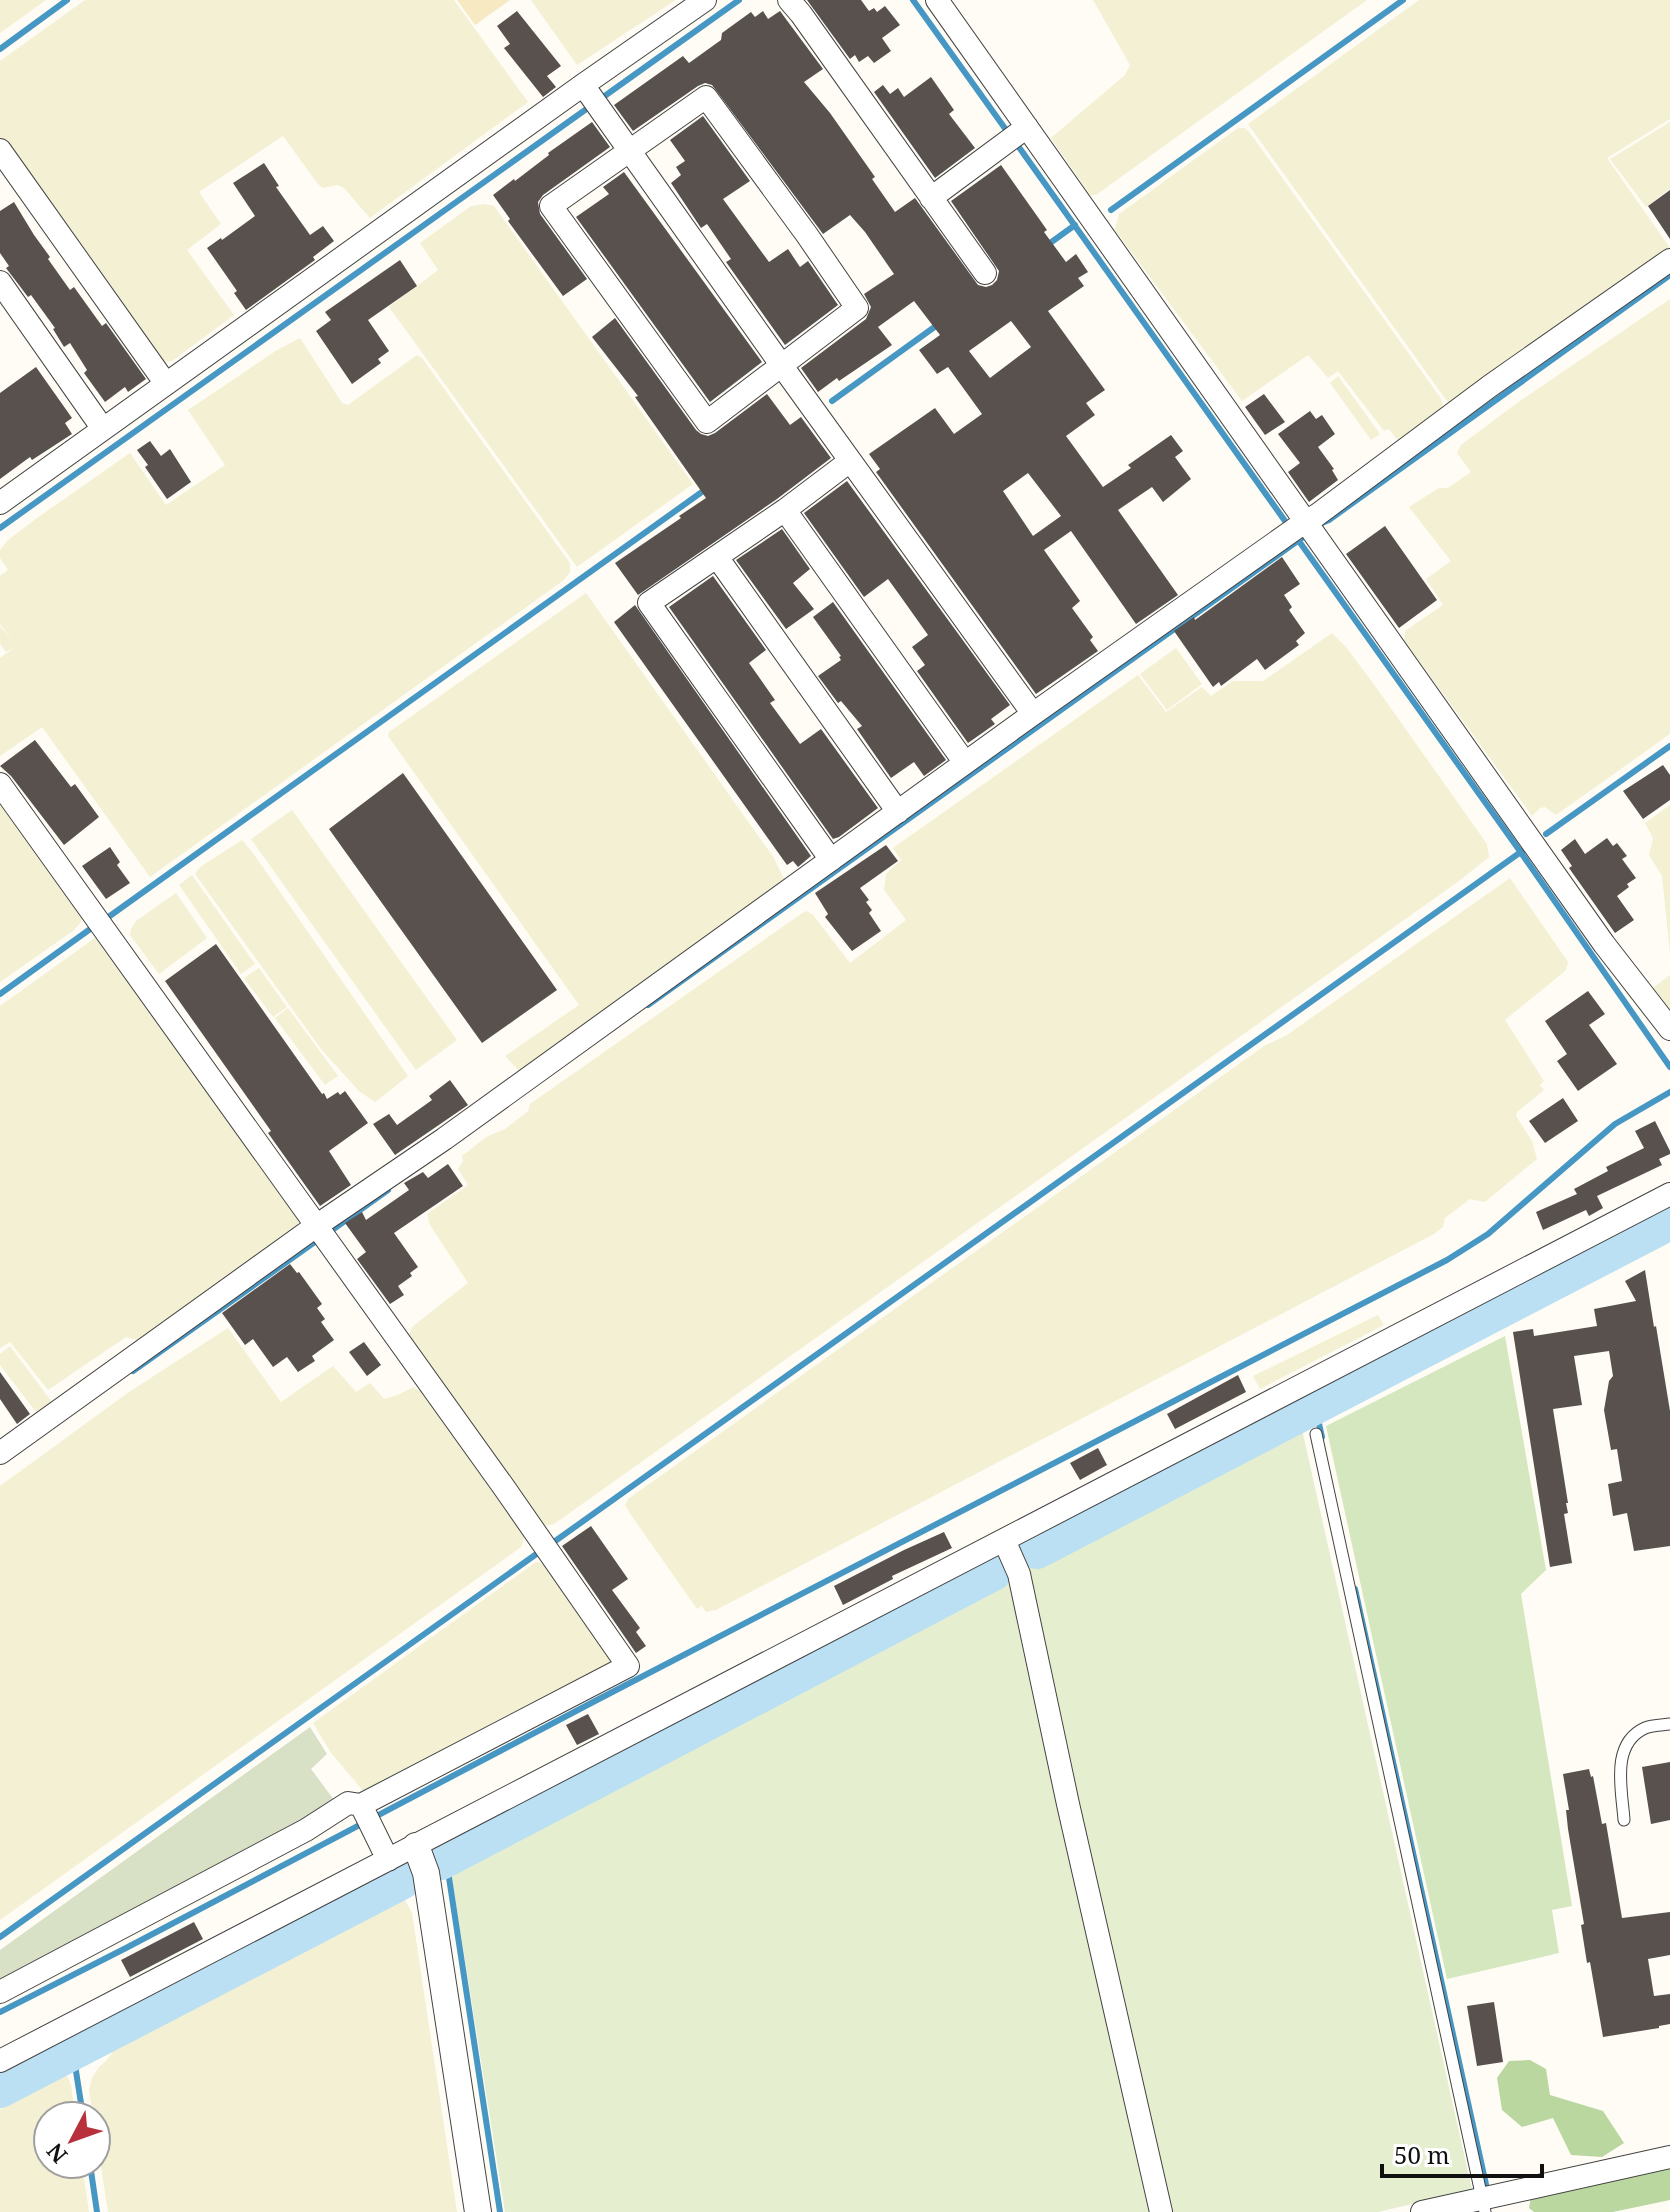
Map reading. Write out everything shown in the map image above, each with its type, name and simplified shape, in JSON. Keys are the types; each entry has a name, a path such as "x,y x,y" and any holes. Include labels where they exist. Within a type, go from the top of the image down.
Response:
{"street":[{"path":"0,503 166,384 592,96 705,0"},
{"path":"789,0 985,273"},
{"path":"937,0 1017,135 1297,528 1670,1029"},
{"path":"592,96 1033,714"},
{"path":"706,97 857,308 782,366 707,422 551,206 706,97"},
{"path":"931,198 1017,135"},
{"path":"0,150 166,384"},
{"path":"0,1453 322,1233 444,1139 1033,714 1297,528 1490,386 1670,260"},
{"path":"0,282 103,429"},
{"path":"831,860 649,603 785,510 850,461"},
{"path":"785,510 965,763"},
{"path":"717,557 898,812"},
{"path":"0,784 628,1666 366,1815"},
{"path":"0,2061 1670,1194"},
{"path":"1004,1540 1019,1574 1161,2212"},
{"path":"0,1992 306,1830 348,1803 366,1815 388,1860"},
{"path":"416,1846 426,1873 478,2212"},
{"path":"1422,2212 1484,2205 1670,2157"}],"lane":[{"path":"1316,1434 1484,2205"},
{"path":"1624,1820 1623,1749 1632,1737 1646,1727 1670,1724"}],"shaded area":[{"path":"0,0 46,0 0,33"},
{"path":"85,0 454,0 528,102 370,218 344,188 337,185 323,188 318,184 283,136 199,192 221,224 187,250 234,315 172,361 164,362 158,358 0,138 0,61"},
{"path":"531,0 676,0 577,65"},
{"path":"1093,0 1367,0 1096,195 1090,195 1051,138 1125,75 1130,65"},
{"path":"1419,0 1670,0 1670,119 1607,158 1670,248 1449,404 1248,124"},
{"path":"1670,122 1670,191 1646,207 1610,159"},
{"path":"1238,128 1245,128 1250,133 1440,397 1443,404 1441,410 1399,442 1389,429 1384,431 1338,371 1328,378 1308,355 1242,401 1115,230 1119,214"},
{"path":"471,206 494,206 693,484 577,567 389,307 438,270 420,243"},
{"path":"1670,299 1670,734 1556,815 1545,807 1532,816 1404,640 1405,631 1443,605 1426,579 1451,561 1409,507 1439,488 1448,488 1471,472 1457,453 1461,445"},
{"path":"300,338 342,403 348,405 417,355 422,358 570,563 570,572 564,580 150,877 42,727 0,756 0,658 16,646 6,652 0,644 0,626 13,641 0,624 0,576 8,570 0,558 0,550 37,518 130,453 166,505 225,465 188,410"},
{"path":"1338,376 1380,434 1371,440 1330,383"},
{"path":"586,593 774,858 785,881 521,1073 505,1056 579,1005 388,736 389,732"},
{"path":"1332,633 1378,690 1487,844 1489,857 554,1524 540,1527 405,1338 412,1327 468,1283 430,1225 427,1214 468,1185 458,1169 463,1161 462,1156 486,1137 505,1129 528,1111 530,1104 807,911 850,963 906,920 884,890 886,874 901,860 893,848 1138,675 1166,712 1202,687 1211,696 1233,681 1263,681"},
{"path":"1176,648 1202,684 1167,710 1140,674"},
{"path":"0,799 83,914 73,931 0,982"},
{"path":"1670,805 1670,954 1662,876 1649,855 1653,838 1645,823"},
{"path":"292,810 457,1040 416,1070 251,839"},
{"path":"242,840 408,1076 375,1102 359,1091 321,1049 195,874 200,867"},
{"path":"192,875 255,964 241,974 179,885"},
{"path":"1510,878 1568,962 1566,970 1505,1020 1544,1081 1540,1085 1544,1090 1516,1116 1532,1141 1537,1159 1485,1202 1470,1199 1445,1218 1443,1227 1434,1234 716,1610 706,1612 702,1606 697,1609 629,1512 625,1505 628,1499 1264,1046 1287,1035"},
{"path":"176,893 207,938 159,974 130,935 131,929 136,921"},
{"path":"99,935 299,1218 297,1228 141,1341 126,1337 48,1390 10,1342 0,1348 0,1006"},
{"path":"259,968 287,1007 273,1017 244,978"},
{"path":"1670,975 1670,1017 1650,990"},
{"path":"288,1008 338,1076 325,1085 275,1018"},
{"path":"1378,1315 1384,1325 1260,1389 1253,1376"},
{"path":"228,1328 281,1402 333,1366 356,1392 370,1383 384,1399 413,1387 426,1391 526,1533 521,1547 0,1920 0,1486 129,1392"},
{"path":"10,1346 54,1405 39,1416 0,1365 0,1354"},
{"path":"536,1562 549,1564 613,1661 611,1666 365,1793 331,1753 313,1723"},
{"path":"405,1900 412,1913 457,2212 108,2212 103,2180 112,2180 112,2100 91,2100 89,2090 92,2078 113,2051"},
{"path":"64,2075 68,2077 73,2100 32,2100 32,2180 84,2180 89,2212 0,2212 0,2109"}],"green space":[{"path":"1505,1336 1546,1570 1521,1594 1572,1906 1552,1910 1559,1953 1447,1979 1326,1426"},
{"path":"1301,1425 1472,2190 1378,2212 1168,2212 1028,1565"},
{"path":"1011,1576 1151,2212 505,2212 450,1866"},
{"path":"310,1727 327,1754 311,1769 337,1804 0,1986 0,1950"},
{"path":"1530,2060 1546,2069 1550,2095 1603,2111 1624,2143 1602,2157 1571,2155 1553,2118 1522,2127 1502,2110 1497,2078 1509,2061"},
{"path":"1670,2167 1670,2200 1613,2212 1534,2212 1529,2208 1531,2197"}],"sand":[{"path":"457,0 510,0 475,25"}],"building":[{"path":"807,0 861,0 869,11 874,8 877,12 885,6 900,25 882,38 891,51 874,63 868,56 859,62 855,55 850,59"},
{"path":"517,11 561,66 547,76 556,87 543,97 504,48 510,44 497,26"},
{"path":"763,11 768,19 780,11 823,69 804,82 875,177 872,179 895,212 915,198 978,285 992,285 999,271 951,201 1001,165 1066,262 1076,254 1088,272 1078,278 1084,286 1048,311 1105,390 1086,403 1095,415 1066,436 1103,487 1171,435 1183,451 1175,457 1191,479 1163,502 1152,487 1118,510 1178,595 1136,624 1071,531 1044,550 1080,601 1072,608 1093,637 1090,640 1098,651 1036,694 876,472 880,469 869,454 935,408 954,434 982,414 948,367 937,374 919,350 940,335 914,301 878,327 892,345 818,392 801,368 866,319 871,307 864,294 894,274 865,232 850,215 823,234 712,85 705,83 698,86 633,131 614,105 683,56 689,63 721,40 722,33 751,12 755,17","holes":["1011,321 1031,347 990,378 969,351","1028,473 1061,516 1033,536 1003,491"]},
{"path":"931,77 954,110 949,114 975,148 935,178 874,92 883,85 890,94 898,88 904,97"},
{"path":"703,116 750,181 723,199 769,262 788,249 800,267 808,261 838,305 785,345 726,262 731,259 707,224 701,228 671,183 681,175 676,167 685,161 670,140"},
{"path":"592,122 610,147 543,195 538,202 540,214 587,279 563,296 508,221 510,219 493,195"},
{"path":"264,163 279,186 276,187 310,235 323,226 334,241 313,257 315,260 246,310 234,293 237,291 207,248 255,216 233,183"},
{"path":"624,172 762,362 710,402 576,217 609,194 603,187"},
{"path":"1670,190 1670,239 1648,206"},
{"path":"14,202 70,290 74,287 102,326 106,323 146,379 128,392 125,387 105,402 84,373 87,370 70,343 64,347 55,328 31,295 28,297 6,268 9,266 0,253 0,211"},
{"path":"400,260 417,286 368,320 389,351 378,359 381,363 352,384 316,331 331,320 325,312"},
{"path":"615,318 701,434 708,436 715,433 767,394 790,425 801,417 831,458 638,595 615,563 706,498 635,397 638,396 592,337"},
{"path":"36,367 72,418 65,423 72,434 32,460 30,457 0,479 0,393"},
{"path":"1264,394 1285,422 1265,435 1245,407"},
{"path":"1310,411 1316,419 1322,415 1335,434 1318,447 1338,480 1309,502 1288,472 1300,463 1278,434"},
{"path":"150,441 161,456 170,449 191,482 167,499 137,450"},
{"path":"847,481 1010,705 991,719 995,724 968,743 917,671 925,665 912,647 928,635 901,597 888,579 864,597 804,513"},
{"path":"1385,526 1437,600 1399,628 1346,554"},
{"path":"782,529 810,569 793,583 814,609 786,629 736,560"},
{"path":"1282,557 1300,584 1284,595 1292,607 1289,610 1305,633 1296,641 1299,645 1265,670 1257,659 1221,686 1219,682 1213,687 1174,631 1194,617 1195,620"},
{"path":"713,576 766,650 749,663 775,700 770,703 800,744 821,729 878,808 839,837 833,839 669,607"},
{"path":"833,602 946,760 924,776 914,762 891,778 857,729 862,726 841,701 838,703 818,676 841,660 813,617"},
{"path":"635,605 811,856 798,867 793,861 787,865 614,622"},
{"path":"35,740 71,787 75,784 99,817 64,845 0,766"},
{"path":"1663,765 1670,775 1670,800 1643,819 1623,791"},
{"path":"403,773 557,990 482,1043 329,829"},
{"path":"1607,838 1613,846 1617,843 1627,856 1622,859 1636,878 1617,896 1634,920 1615,933 1569,868 1572,866 1561,850 1575,839 1585,854"},
{"path":"886,845 898,861 860,888 869,900 866,902 872,910 869,913 881,931 852,951 825,917 828,914 815,893"},
{"path":"110,847 120,862 117,865 130,883 106,899 82,866"},
{"path":"216,944 322,1094 327,1099 345,1091 368,1123 329,1151 351,1185 320,1206 165,981"},
{"path":"1588,991 1605,1014 1589,1025 1617,1064 1578,1091 1557,1061 1567,1054 1545,1021"},
{"path":"450,1080 468,1105 395,1155 373,1124 389,1114 397,1125 432,1100 429,1096"},
{"path":"1563,1098 1578,1121 1545,1143 1529,1121"},
{"path":"1655,1121 1670,1151 1670,1154 1659,1159 1662,1165 1597,1196 1603,1208 1589,1216 1586,1210 1543,1230 1536,1212 1577,1194 1574,1189 1608,1171 1606,1167 1644,1148 1635,1131"},
{"path":"448,1164 463,1186 394,1233 418,1267 398,1286 404,1295 390,1304 357,1259 366,1252 345,1223 362,1212 366,1220 409,1190 404,1183 423,1172 428,1178"},
{"path":"290,1264 322,1304 317,1308 325,1319 321,1322 334,1340 312,1356 315,1361 298,1372 287,1357 273,1367 253,1339 245,1345 222,1313"},
{"path":"1645,1270 1670,1411 1670,1546 1634,1551 1627,1513 1613,1516 1608,1484 1622,1481 1617,1449 1611,1450 1604,1410 1609,1381 1613,1376 1609,1351 1574,1356 1582,1405 1553,1409 1568,1503 1568,1513 1564,1514 1572,1563 1550,1567 1513,1332 1533,1329 1534,1336 1597,1326 1594,1309 1636,1301 1625,1281"},
{"path":"364,1342 381,1365 367,1376 349,1352"},
{"path":"0,1372 30,1414 17,1424 0,1399"},
{"path":"1238,1375 1246,1392 1175,1429 1167,1414"},
{"path":"1098,1448 1107,1465 1080,1480 1070,1463"},
{"path":"591,1526 628,1579 612,1590 640,1628 636,1632 646,1646 636,1653 562,1546"},
{"path":"944,1532 952,1548 892,1576 893,1579 843,1605 834,1586"},
{"path":"588,1714 599,1734 577,1745 566,1725"},
{"path":"1670,1762 1670,1820 1651,1824 1642,1767"},
{"path":"1589,1769 1602,1824 1606,1823 1622,1918 1670,1912 1670,1955 1648,1959 1654,1996 1670,1994 1670,2024 1603,2037 1581,1925 1584,1924 1568,1829 1566,1810 1569,1810 1563,1774"},
{"path":"194,1922 203,1939 130,1977 121,1960"},
{"path":"1494,2002 1503,2062 1477,2066 1467,2006"}],"waterway":[{"path":"0,49 67,0"},
{"path":"0,528 739,0"},
{"path":"913,0 1009,134"},
{"path":"1111,210 1403,0"},
{"path":"1016,143 1290,528"},
{"path":"1046,246 1075,225"},
{"path":"1322,523 1670,275"},
{"path":"832,401 940,323"},
{"path":"107,918 706,489"},
{"path":"648,1005 1306,535"},
{"path":"1296,537 1670,1067"},
{"path":"1546,834 1670,746"},
{"path":"551,1544 1525,849"},
{"path":"0,994 93,927"},
{"path":"0,2012 1447,1260 1488,1234 1615,1124 1670,1092"},
{"path":"328,1233 388,1190"},
{"path":"1037,1550 1670,1221"},
{"path":"133,1371 319,1239"},
{"path":"1315,1406 1322,1437"},
{"path":"0,1937 542,1550"},
{"path":"441,1861 993,1572"},
{"path":"1355,1589 1489,2189"},
{"path":"446,1858 500,2212"},
{"path":"0,2089 401,1881"},
{"path":"73,2052 80,2100"},
{"path":"92,2180 97,2212"}]}
